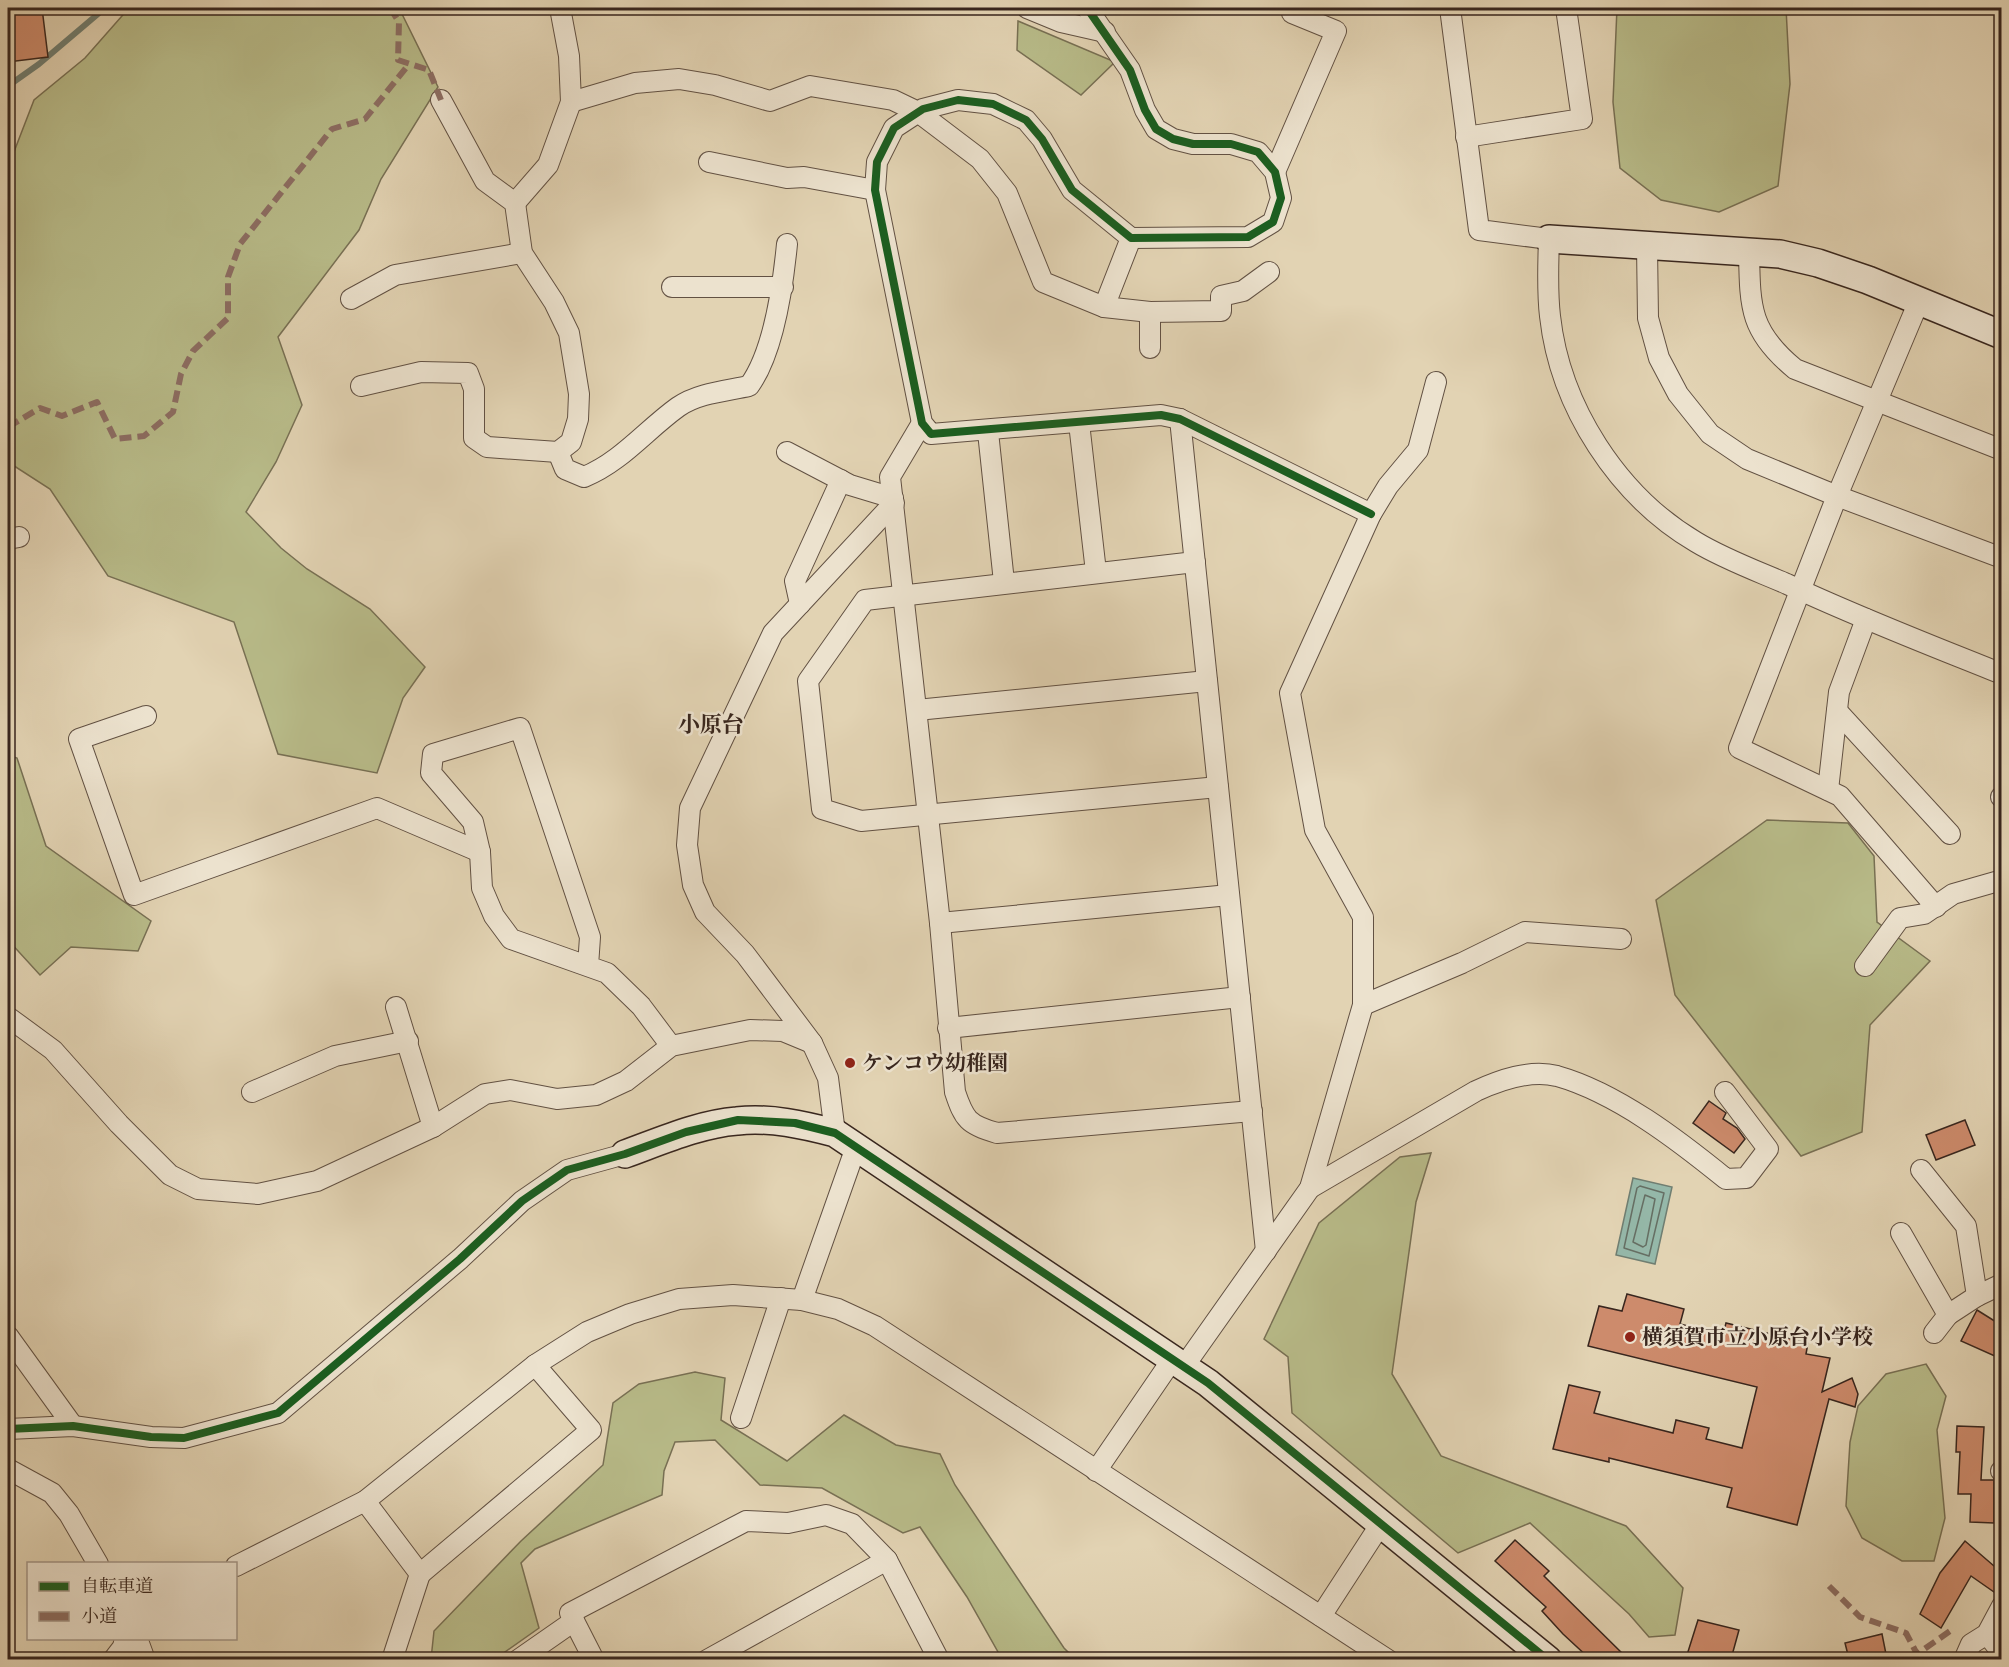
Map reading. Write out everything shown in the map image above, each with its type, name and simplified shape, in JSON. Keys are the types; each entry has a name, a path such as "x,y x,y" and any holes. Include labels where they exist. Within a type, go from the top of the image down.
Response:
{"street":[{"path":"515,203 548,165 571,102 569,56 560,8"},
{"path":"1027,8 1061,22 1105,32"},
{"path":"1087,8 1130,70 1145,110 1156,129 1173,139 1193,144 1232,144 1258,152 1275,172 1281,198 1273,222 1248,237 1131,238 1072,190 1042,139 1026,120 993,104 958,99 918,112 894,128 877,162 876,190 922,423 931,434 988,432 1161,415 1180,419 1371,514"},
{"path":"1275,172 1336,31 1292,13 1294,8"},
{"path":"1450,8 1479,230 1549,239 1749,250 1818,262 2001,335"},
{"path":"1466,137 1582,119 1566,8"},
{"path":"571,102 635,83 679,79 715,85 770,101 810,86 893,100 918,112 980,159 1007,194 1043,282 1104,307 1150,312 1221,311 1221,296 1243,291 1269,272"},
{"path":"361,386 421,372 468,373 474,389 474,438 487,447 558,452 571,442 578,419 579,394 569,333 554,303 522,253 515,203 485,181 441,100"},
{"path":"709,162 787,178 804,177 876,190"},
{"path":"1104,307 1131,238"},
{"path":"1549,239 1550,318 1557,356 1568,390 1586,427 1616,472 1656,514 1696,543 1866,619 2001,674"},
{"path":"558,452 565,469 584,477 605,468 679,407 694,399 749,386 760,371 783,287 788,244"},
{"path":"1647,246 1648,318 1659,358 1678,394 1710,434 1747,459 2001,558"},
{"path":"1749,250 1750,298 1757,326 1771,349 1795,369 2001,450"},
{"path":"351,299 395,275 522,253"},
{"path":"672,287 783,287"},
{"path":"1919,301 1837,496 1739,748 1840,796 1936,907"},
{"path":"1150,312 1150,348"},
{"path":"1096,1471 1266,1251 1310,1188 1364,1005 1363,917 1315,830 1290,693 1371,514 1388,486 1418,450 1436,382"},
{"path":"1180,419 1266,1251"},
{"path":"922,423 890,477 940,923 955,1092 963,1115 977,1127 997,1133 1252,1111"},
{"path":"1079,423 1096,572"},
{"path":"988,432 1004,582"},
{"path":"788,452 841,480 893,501"},
{"path":"800,604 795,581 841,480"},
{"path":"802,1300 845,1140 828,1078 812,1042 745,954 705,912 693,885 687,845 690,808 772,633 893,501"},
{"path":"1195,562 1004,582 865,600 808,681 822,809 861,821 1218,787"},
{"path":"1828,790 1839,692 1866,619"},
{"path":"917,710 1207,681"},
{"path":"1836,711 1950,834"},
{"path":"146,716 79,739 134,895 377,808 480,852"},
{"path":"588,966 590,937 520,728 433,754 431,773 473,822 480,852 482,888 494,916 512,939 607,973 640,1006 671,1046"},
{"path":"1865,966 1900,918 1924,914 1953,894 2001,880"},
{"path":"940,923 1229,895"},
{"path":"1364,1005 1462,963 1525,932 1621,939"},
{"path":"948,1028 1240,997"},
{"path":"396,1008 433,1127"},
{"path":"8,1017 53,1050 119,1124 170,1175 198,1189 258,1194 317,1181 433,1127 485,1094 510,1090 557,1099 596,1095 626,1081 671,1046 750,1030 783,1031 812,1042"},
{"path":"252,1092 335,1056 408,1041"},
{"path":"1310,1188 1476,1091 1506,1078 1537,1075 1556,1076 1604,1096 1669,1133 1726,1179 1746,1178 1767,1149 1725,1092"},
{"path":"8,1429 74,1426 151,1437 184,1438 278,1413 460,1259 522,1201 567,1170 625,1154 686,1132 738,1120 795,1123 845,1140 1179,1361 1382,1522 1548,1659"},
{"path":"1921,1170 1966,1226 1977,1296"},
{"path":"1901,1233 1948,1315"},
{"path":"1934,1333 1948,1315 2001,1284"},
{"path":"237,1565 365,1501 535,1365 587,1332 630,1314 679,1299 733,1295 781,1298 802,1300 838,1309 875,1326 1388,1659"},
{"path":"741,1418 781,1298"},
{"path":"8,1336 74,1426"},
{"path":"392,1659 420,1574 591,1430 535,1365"},
{"path":"8,1469 52,1493 69,1514 97,1562"},
{"path":"365,1501 420,1574"},
{"path":"594,1659 570,1613 746,1521 788,1523 826,1515 852,1524 887,1560 935,1658"},
{"path":"1321,1616 1382,1522"},
{"path":"707,1659 887,1560"},
{"path":"1964,1659 1971,1644 1988,1634 2001,1606"},
{"path":"518,1659 574,1621"},
{"path":"1988,1634 2001,1653"},
{"path":"113,1659 123,1647 125,1640"},
{"path":"138,1640 145,1659"}],"green space":[{"path":"129,8 399,8 438,87 381,179 359,230 278,337 302,405 276,462 246,512 281,548 307,569 370,609 425,667 403,698 377,773 278,754 234,622 108,576 50,489 8,462 8,186 12,157 34,100 85,58"},
{"path":"1617,8 1786,8 1790,84 1778,186 1719,212 1661,200 1620,168 1613,102"},
{"path":"1018,21 1115,62 1081,95 1017,50"},
{"path":"8,755 17,758 46,846 151,921 138,951 71,947 40,975 8,940"},
{"path":"1767,820 1848,823 1874,856 1877,922 1930,961 1870,1025 1862,1132 1801,1156 1675,995 1656,900"},
{"path":"1431,1153 1416,1202 1392,1374 1441,1456 1626,1526 1683,1588 1675,1635 1649,1637 1629,1614 1530,1523 1458,1553 1292,1413 1288,1357 1264,1339 1319,1223 1400,1157"},
{"path":"1926,1364 1946,1396 1937,1430 1945,1518 1934,1561 1902,1561 1862,1538 1846,1506 1850,1442 1858,1406 1886,1374"},
{"path":"695,1372 725,1378 721,1420 787,1461 844,1415 896,1445 940,1454 955,1485 1064,1648 1075,1659 1002,1659 967,1597 920,1527 903,1533 822,1488 760,1485 715,1440 675,1442 664,1471 662,1495 535,1549 521,1563 539,1628 495,1659 431,1659 434,1631 521,1541 603,1465 613,1403 639,1384"}],"water":[{"path":"1633,1178 1672,1187 1655,1264 1616,1255"}],"building":[{"path":"8,8 42,8 48,57 8,62"},
{"path":"1709,1101 1726,1113 1723,1119 1737,1128 1745,1139 1734,1153 1693,1123"},
{"path":"1965,1120 1975,1145 1936,1160 1926,1135"},
{"path":"1627,1294 1684,1309 1680,1324 1723,1335 1726,1323 1808,1343 1806,1354 1830,1358 1822,1392 1852,1378 1858,1394 1855,1407 1829,1399 1797,1525 1727,1507 1732,1488 1609,1458 1609,1462 1553,1449 1569,1385 1600,1392 1594,1413 1673,1433 1676,1420 1709,1428 1706,1439 1742,1448 1757,1387 1588,1346 1599,1306 1622,1311"},
{"path":"1977,1310 2001,1325 2001,1348 1997,1357 1961,1341"},
{"path":"1957,1426 1984,1427 1981,1480 1994,1480 1994,1523 1970,1522 1971,1494 1958,1494 1960,1452 1956,1452"},
{"path":"1515,1540 1549,1571 1544,1576 1628,1659 1590,1659 1563,1634 1542,1611 1546,1607 1495,1561"},
{"path":"1965,1541 2001,1572 2001,1581 1994,1592 1971,1576 1941,1628 1920,1614 1940,1573"},
{"path":"1698,1620 1739,1630 1731,1659 1686,1658"},
{"path":"1882,1634 1887,1659 1849,1659 1845,1643"}],"waterway":[{"path":"8,86 39,64 105,8"}],"marked path":[{"path":"390,8 399,22 398,60 429,70 441,100"},
{"path":"8,427 40,408 62,416 97,402 115,439 144,436 173,412 181,374 193,351 228,318 228,277 240,244 332,129 365,119 409,64"},
{"path":"1829,1586 1860,1617 1906,1633 1917,1654 1953,1629"}],"cycle path":[{"path":"1087,8 1130,70 1145,110 1156,129 1173,139 1193,144 1231,144 1258,152 1275,172 1281,198 1273,222 1248,237 1131,238 1072,190 1042,139 1026,120 993,104 958,100 923,109 894,128 877,162 875,190 922,423 931,434 1161,415 1180,419 1371,514"},
{"path":"8,1429 73,1426 151,1437 184,1438 278,1413 460,1259 522,1201 567,1170 625,1154 686,1132 738,1120 795,1123 835,1133 1208,1383 1548,1660"}],"place":[{"name":"ケンコウ幼稚園","path":"850,1063"},
{"name":"横須賀市立小原台小学校","path":"1630,1337"}],"district":[{"name":"小原台","path":"711,724"}]}
